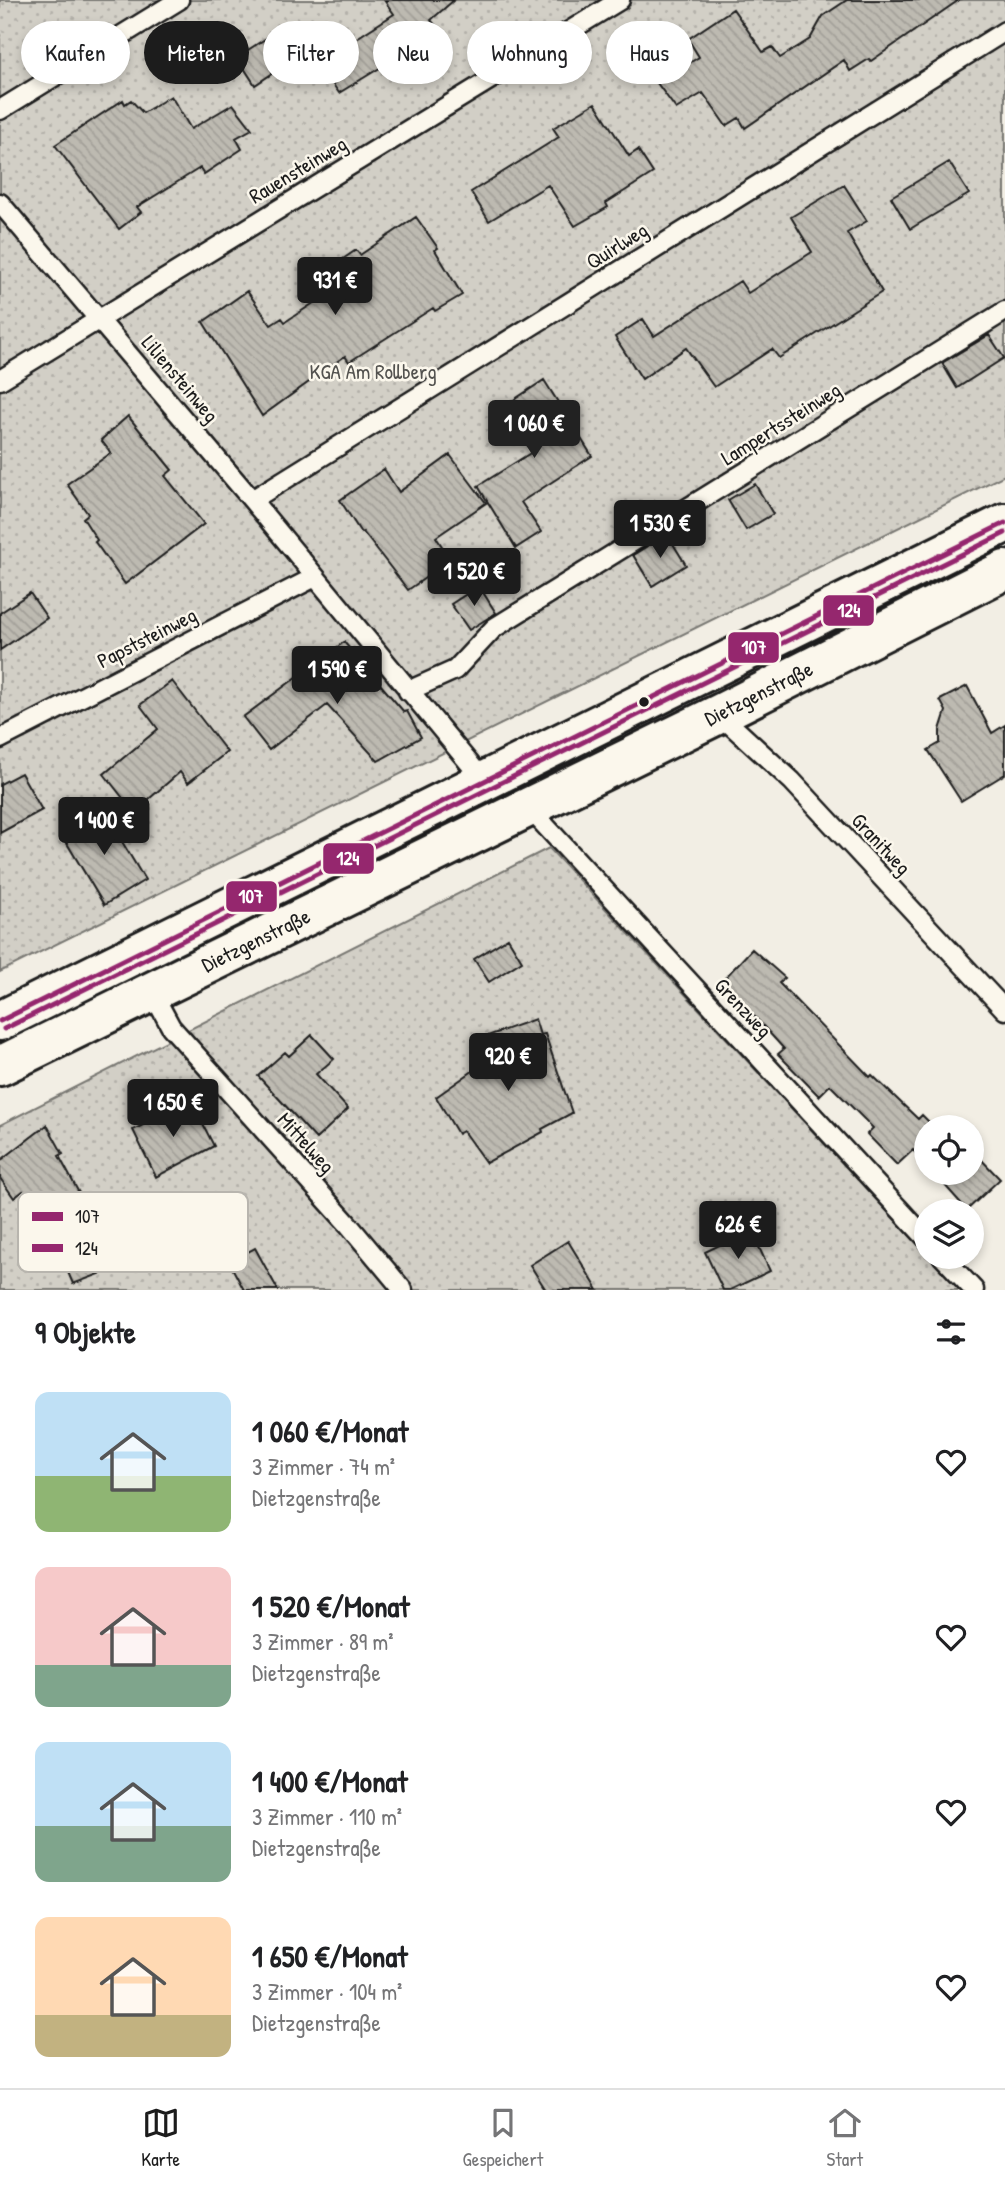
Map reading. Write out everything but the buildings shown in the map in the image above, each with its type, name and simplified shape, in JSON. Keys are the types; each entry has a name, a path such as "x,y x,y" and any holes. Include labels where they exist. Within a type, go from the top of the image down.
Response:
{"main road":[{"name":"Dietzgenstraße","path":"0,1021 1005,523"},
{"name":"Dietzgenstraße","path":"0,1066 719,714 1005,570"},
{"path":"484,781 519,812"}],"lane":[{"path":"0,110 179,0"},
{"name":"Rauensteinweg","path":"0,380 620,0"},
{"name":"Quirlweg","path":"252,500 1005,31"},
{"name":"Liliensteinweg","path":"0,203 252,500 484,781"},
{"name":"Lampertssteinweg","path":"408,691 455,670 494,628 1005,311"},
{"name":"Papststeinweg","path":"0,738 315,577"},
{"name":"Granitweg","path":"719,714 792,781 1005,1010"},
{"name":"Grenzweg","path":"519,812 914,1225"},
{"name":"Mittelweg","path":"152,992 171,1027 348,1224 403,1290"},
{"path":"954,1269 974,1290"}],"green space":[{"name":"KGA Am Rollberg","path":"0,0 1005,0 1005,475 0,972"},
{"path":"549,848 914,1240 914,1269 940,1269 960,1290 0,1290 0,1125"}],"transit line":[{"name":"107","path":"0,1021 1005,523"},
{"name":"124","path":"4,1029 1005,533"}]}
